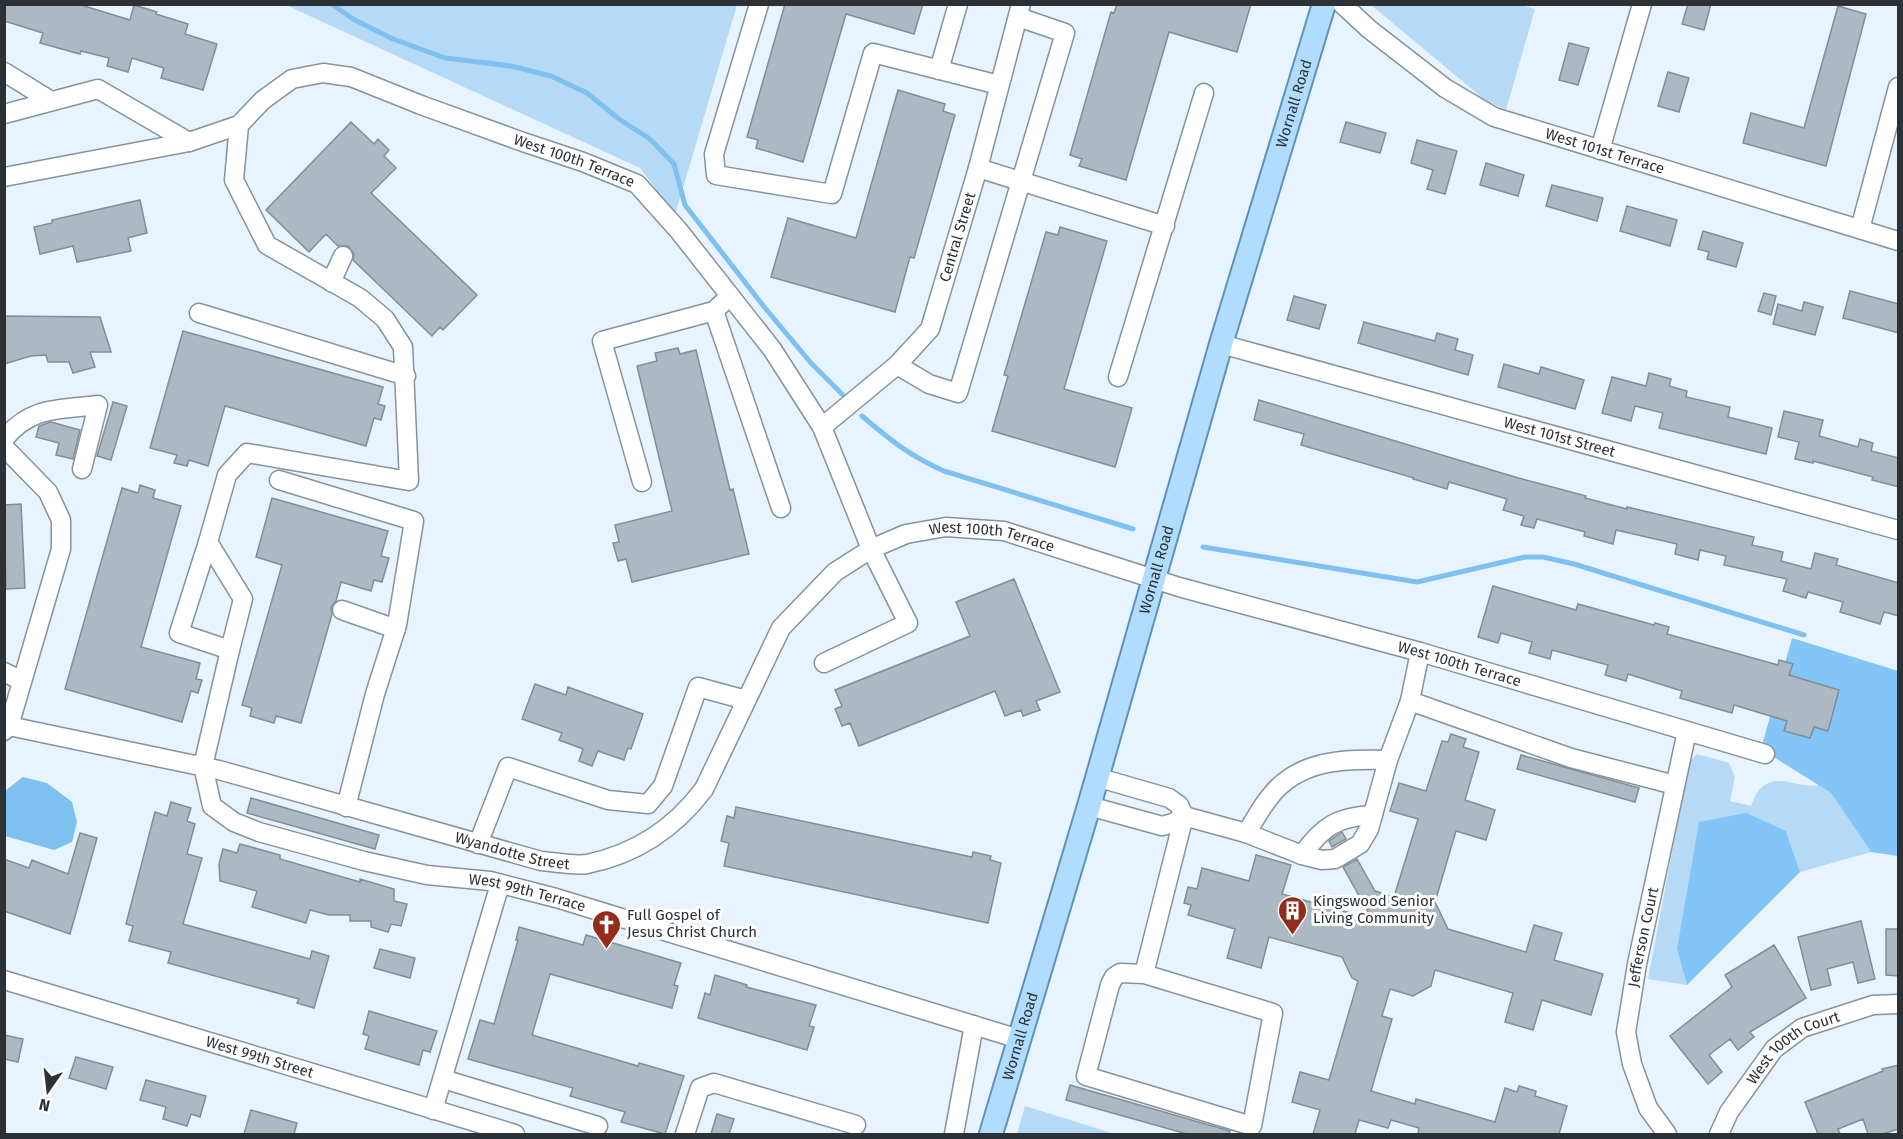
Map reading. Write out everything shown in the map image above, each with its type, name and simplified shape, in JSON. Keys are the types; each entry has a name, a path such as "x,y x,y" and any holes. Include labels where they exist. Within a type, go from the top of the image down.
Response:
{"main road":[{"name":"Wornall Road","path":"991,1134 1089,806 1221,344 1324,4"}],"street":[{"path":"759,4 714,154 716,175 832,194 873,53 999,85"},
{"path":"939,70 958,4"},
{"name":"West 101st Terrace","path":"1342,4 1369,29 1445,88 1494,117 1899,241"},
{"path":"1600,150 1642,4"},
{"path":"897,365 929,384 958,393 1065,33 1019,11"},
{"name":"Central Street","path":"822,427 897,365 930,329 978,168 1019,11"},
{"path":"4,72 51,101"},
{"name":"West 100th Terrace","path":"239,125 263,100 292,79 323,73 351,77 637,183 679,231 771,349 822,427 871,549 906,534 946,527 1004,531 1154,579 1420,652 1765,754"},
{"path":"1860,229 1899,87"},
{"path":"4,114 98,89 189,142"},
{"path":"1118,377 1204,93"},
{"path":"4,177 189,142 239,125 234,180 267,245 360,298 385,319 403,347 409,481 247,453 226,475 208,542 179,633 230,650"},
{"path":"978,168 1165,226"},
{"path":"331,282 343,256"},
{"path":"642,482 602,341 714,311 730,296"},
{"path":"714,311 781,508"},
{"path":"199,313 406,376"},
{"name":"West 101st Street","path":"1221,344 1899,530"},
{"path":"4,439 23,420 36,413 98,405 82,469"},
{"path":"4,447 48,492 61,520 61,549 7,728"},
{"path":"279,480 414,521 396,629 375,694 346,807"},
{"path":"203,766 243,599 208,542"},
{"path":"824,663 908,623 871,549"},
{"name":"Wyandotte Street","path":"7,728 203,766 541,861 585,864 631,850 659,835 689,808 704,789 781,628 835,572 871,549"},
{"path":"342,610 396,629"},
{"path":"1089,806 1162,826 1173,823 1184,816 1246,833 1302,855 1322,860 1335,859 1360,844 1370,829 1388,760 1410,701 1420,652"},
{"path":"4,672 22,681"},
{"path":"648,804 663,786 698,687 746,700"},
{"path":"1410,701 1571,758 1675,785"},
{"name":"Jefferson Court","path":"1667,1134 1648,1108 1632,1065 1626,1032 1637,964 1687,731"},
{"path":"1246,833 1269,797 1291,776 1318,764 1336,761 1388,760"},
{"name":"West 99th Terrace","path":"203,766 212,806 234,822 364,861 427,875 500,884 556,898 1019,1039"},
{"path":"478,844 508,767 608,800 648,804 674,821"},
{"path":"1096,777 1169,798 1179,805 1184,816 1144,974"},
{"path":"1302,855 1321,831 1333,823 1354,816 1373,815"},
{"path":"433,1110 500,884"},
{"path":"1120,973 1144,974 1274,1013 1252,1126 1086,1076 1114,977 1120,973"},
{"name":"West 99th Street","path":"4,980 515,1134"},
{"name":"West 100th Court","path":"1719,1134 1729,1112 1774,1049 1802,1028 1873,1005 1899,1004"},
{"path":"954,1134 974,1025"},
{"path":"442,1079 598,1126"},
{"path":"685,1134 700,1088 714,1083 856,1125"}],"shaded area":[{"path":"286,5 737,5 675,215 640,168"},
{"path":"1371,5 1520,5 1535,9 1506,110 1485,100"},
{"path":"1792,638 1898,671 1898,856 1871,852 1831,793 1761,749"},
{"path":"1697,754 1729,763 1735,777 1730,801 1751,806 1760,789 1774,781 1819,785 1831,793 1871,852 1800,872 1786,831 1677,949 1687,985 1648,979 1689,762"},
{"path":"23,777 47,783 72,802 77,822 72,842 54,850 5,836 5,791"},
{"path":"1746,813 1786,831 1800,872 1687,985 1677,949 1699,822"},
{"path":"1025,1106 1112,1133 1112,1134 1017,1134"}],"building":[{"path":"4,4 78,4 130,20 134,5 188,24 185,34 217,44 203,90 161,78 164,68 132,58 128,72 107,66 109,58 81,51 80,54 40,43 43,33 4,21"},
{"path":"785,4 923,4 914,34 846,14 803,162 756,148 758,140 747,137"},
{"path":"1117,4 1251,4 1237,52 1169,32 1126,180 1079,166 1082,159 1070,155 1111,12 1114,13"},
{"path":"1688,4 1711,4 1704,30 1682,24"},
{"path":"1838,6 1866,14 1826,166 1743,143 1751,113 1804,128"},
{"path":"1569,43 1589,48 1578,85 1559,80"},
{"path":"1668,72 1689,78 1679,112 1658,106"},
{"path":"898,90 945,104 943,111 955,115 914,258 910,257 895,312 771,277 788,218 856,238"},
{"path":"351,122 374,144 378,139 389,150 384,156 396,168 371,193 477,295 443,330 440,327 432,336 353,260 354,254 348,246 338,246 326,234 309,252 266,210"},
{"path":"1346,122 1386,133 1380,153 1340,142"},
{"path":"1417,140 1457,151 1445,194 1427,189 1433,170 1411,163"},
{"path":"1486,163 1524,175 1518,196 1480,185"},
{"path":"1552,185 1603,198 1597,221 1546,206"},
{"path":"140,200 147,233 128,238 131,251 77,262 73,246 40,254 34,227 52,223 52,220"},
{"path":"1627,206 1677,220 1670,246 1620,231"},
{"path":"1060,227 1107,241 1064,389 1132,408 1115,467 992,431 1008,376 1004,375 1046,232 1058,235"},
{"path":"1703,231 1743,243 1736,267 1707,259 1709,252 1698,249"},
{"path":"1850,291 1899,304 1899,333 1843,318"},
{"path":"1764,293 1776,296 1771,315 1758,311"},
{"path":"1294,296 1326,305 1319,329 1287,320"},
{"path":"1804,302 1823,307 1815,335 1773,324 1778,304 1802,311"},
{"path":"4,316 100,317 111,352 90,352 95,367 73,373 69,362 48,362 46,355 31,356 4,364"},
{"path":"1364,322 1435,341 1437,333 1458,339 1455,350 1473,355 1468,375 1358,343"},
{"path":"183,331 383,387 378,404 385,406 381,420 374,418 366,446 225,406 208,466 189,460 187,466 174,463 177,455 150,448"},
{"path":"678,348 680,354 696,350 730,490 733,489 749,554 632,582 626,559 618,561 613,543 619,542 615,525 672,511 637,366 657,361 655,353"},
{"path":"1504,364 1539,374 1541,367 1584,380 1575,409 1498,387"},
{"path":"1649,373 1671,379 1669,386 1687,391 1686,397 1730,407 1728,417 1772,428 1766,454 1659,428 1663,413 1635,406 1631,421 1602,413 1612,377 1646,386"},
{"path":"1259,400 1586,496 1585,498 1754,537 1752,545 1783,552 1781,561 1811,569 1815,553 1838,559 1836,565 1899,583 1899,616 1884,612 1880,624 1840,612 1843,602 1808,592 1806,598 1783,591 1787,579 1724,565 1726,556 1700,550 1698,560 1675,554 1677,544 1616,530 1613,544 1584,536 1585,532 1537,519 1534,528 1521,525 1524,516 1503,510 1507,499 1449,482 1447,489 1301,445 1304,434 1254,420"},
{"path":"113,402 127,406 111,460 97,456"},
{"path":"1784,411 1823,420 1819,436 1858,447 1860,439 1873,443 1871,451 1899,458 1899,487 1872,480 1873,477 1813,461 1813,463 1795,459 1799,442 1778,437"},
{"path":"51,422 80,430 73,459 56,455 59,443 36,437 39,426"},
{"path":"140,485 155,490 153,498 181,506 141,647 200,663 196,679 202,680 198,693 191,691 182,722 65,689 122,488 138,493"},
{"path":"272,498 388,531 381,556 389,558 382,582 374,580 371,591 341,582 336,601 331,607 332,614 301,723 276,716 274,723 250,716 252,708 242,705 282,565 256,557"},
{"path":"21,504 25,588 6,589 4,505"},
{"path":"1014,579 1060,692 1036,701 1040,710 1023,716 1021,710 1005,716 995,691 859,746 850,723 842,726 835,709 842,706 835,690 970,636 956,602"},
{"path":"1493,586 1576,610 1578,604 1654,625 1655,623 1669,627 1667,634 1778,665 1779,660 1793,664 1789,675 1839,690 1828,731 1814,727 1810,738 1784,731 1787,721 1734,705 1732,713 1680,698 1682,691 1628,674 1626,681 1605,675 1608,665 1552,650 1550,659 1529,653 1532,642 1501,633 1498,643 1478,637"},
{"path":"535,684 566,695 568,687 643,714 631,749 628,748 624,760 598,751 592,766 579,761 583,749 559,740 562,733 522,719"},
{"name":"Kingswood Senior Living Community","path":"1451,734 1466,739 1463,747 1479,752 1465,800 1495,810 1486,840 1456,831 1435,902 1448,929 1526,952 1534,925 1562,933 1554,960 1603,974 1591,1015 1542,1000 1533,1030 1505,1022 1513,993 1435,970 1431,986 1413,996 1390,989 1382,1016 1392,1019 1371,1091 1415,1104 1416,1099 1495,1122 1505,1088 1517,1092 1519,1086 1536,1091 1535,1096 1567,1106 1559,1134 1418,1134 1419,1128 1391,1120 1388,1128 1359,1120 1355,1134 1313,1134 1320,1110 1292,1102 1300,1072 1329,1080 1358,981 1352,978 1342,957 1269,937 1261,968 1227,958 1235,929 1188,915 1191,905 1184,903 1188,887 1197,889 1202,868 1249,881 1256,855 1291,865 1282,894 1372,919 1343,867 1357,859 1375,891 1394,897 1418,819 1390,811 1399,783 1426,791 1442,741 1448,742"},
{"path":"1521,755 1639,788 1635,802 1517,769"},
{"path":"251,798 379,835 375,849 247,813"},
{"path":"171,802 191,808 187,821 195,824 187,854 202,858 183,924 310,959 312,951 329,956 314,1008 297,1003 299,999 168,963 171,952 129,941 133,926 126,924 155,812 167,816"},
{"path":"736,807 972,857 973,852 991,856 990,860 1001,863 988,923 724,866 729,843 721,841 727,816 734,818"},
{"path":"1342,832 1346,839 1332,847 1329,841"},
{"path":"80,833 97,838 70,934 4,911 4,859 29,868 32,860 68,874"},
{"path":"240,844 280,855 280,859 360,882 360,879 394,889 394,901 407,904 401,926 391,924 388,932 371,927 371,921 350,921 350,915 329,915 310,910 306,923 252,907 257,891 220,881 219,864 223,849 237,853"},
{"path":"1861,921 1875,979 1858,983 1853,962 1827,969 1831,985 1811,990 1798,937"},
{"path":"519,927 583,945 586,935 681,963 674,985 678,986 672,1008 550,974 532,1035 638,1066 639,1063 684,1076 665,1134 621,1122 625,1112 570,1096 573,1088 468,1059 480,1020 494,1024 518,940 516,940"},
{"path":"1886,929 1899,929 1899,976 1886,975"},
{"path":"1774,945 1806,998 1750,1032 1754,1037 1738,1050 1730,1039 1709,1055 1722,1072 1708,1084 1670,1036 1732,987 1725,975"},
{"path":"380,949 415,958 410,978 374,968"},
{"path":"715,975 747,985 746,987 816,1005 809,1026 814,1027 807,1050 698,1018 705,993 710,995"},
{"path":"369,1011 437,1031 430,1052 423,1050 419,1065 365,1049 369,1036 363,1034"},
{"path":"4,1035 23,1039 18,1062 4,1059"},
{"path":"76,1057 113,1067 106,1089 69,1078"},
{"path":"1899,1065 1899,1129 1882,1134 1868,1134 1863,1119 1838,1129 1840,1134 1818,1134 1805,1102 1883,1071 1882,1069"},
{"path":"146,1080 206,1096 200,1117 191,1114 187,1126 163,1119 166,1107 140,1100"},
{"path":"1070,1085 1230,1131 1229,1134 1187,1134 1066,1100"},
{"path":"251,1110 297,1123 294,1134 244,1134"},
{"path":"717,1114 734,1119 729,1134 711,1134"}],"waterway":[{"path":"332,4 353,19 393,39 445,58 511,66 551,76 587,93 619,119 650,139 674,164 685,205 765,308 811,363 842,394"},
{"path":"862,416 901,447 944,471 1133,529"},
{"path":"1203,547 1417,582 1525,557 1543,557 1574,564 1804,635"}],"place":[{"name":"Kingswood Senior Living Community","path":"1292,936"},
{"name":"Full Gospel of Jesus Christ Church","path":"606,950"}]}
